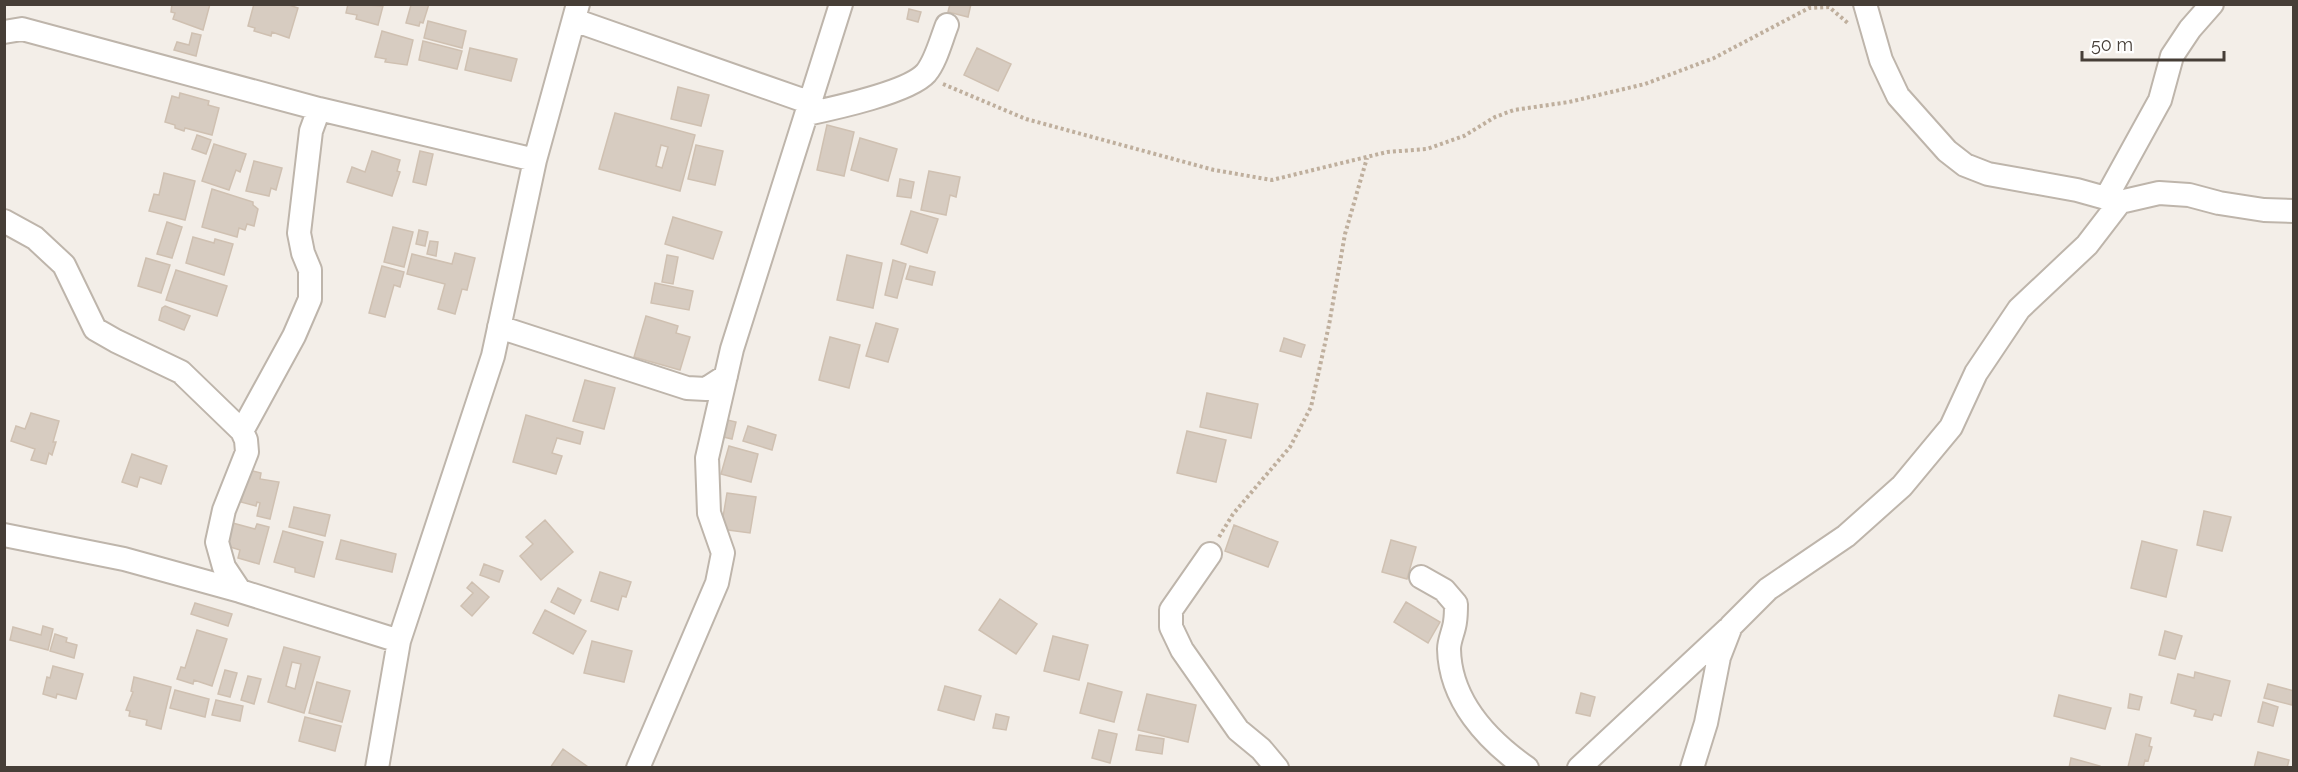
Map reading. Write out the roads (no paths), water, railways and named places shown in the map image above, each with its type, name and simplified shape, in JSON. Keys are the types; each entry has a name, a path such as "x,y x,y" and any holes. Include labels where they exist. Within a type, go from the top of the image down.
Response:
{"street":[{"path":"638,768 717,583 723,553 709,513 707,458 732,349 842,4"},
{"path":"1865,4 1881,60 1898,96 1947,151 1965,165 1988,174 2077,190 2113,200 2159,193 2179,194 2264,210 2294,211"},
{"path":"1579,768 1768,590 1846,536 1902,486 1951,426 1977,373 2019,309 2087,245 2113,200 2160,100 2172,56 2190,28 2212,4"},
{"path":"377,768 399,641 493,356 535,160 577,9 809,108 849,104 918,81 928,70 947,25"},
{"path":"4,32 22,29 319,109 535,160"},
{"path":"242,431 268,385 310,299 310,270 303,253 299,233 310,131 319,109"},
{"path":"4,221 35,238 64,265 95,329 181,372 242,431 246,440 247,452 224,510 218,542 224,567 240,591"},
{"path":"499,327 687,388 706,389 726,376"},
{"path":"4,535 124,559 240,591 399,641"},
{"path":"1210,554 1171,610 1171,627 1198,674 1238,730 1261,749 1277,768"},
{"path":"1421,577 1444,590 1456,604 1455,622 1449,646 1450,670 1464,702 1482,730 1501,750 1527,768"},
{"path":"1692,768 1706,723 1719,657 1731,626"}]}
